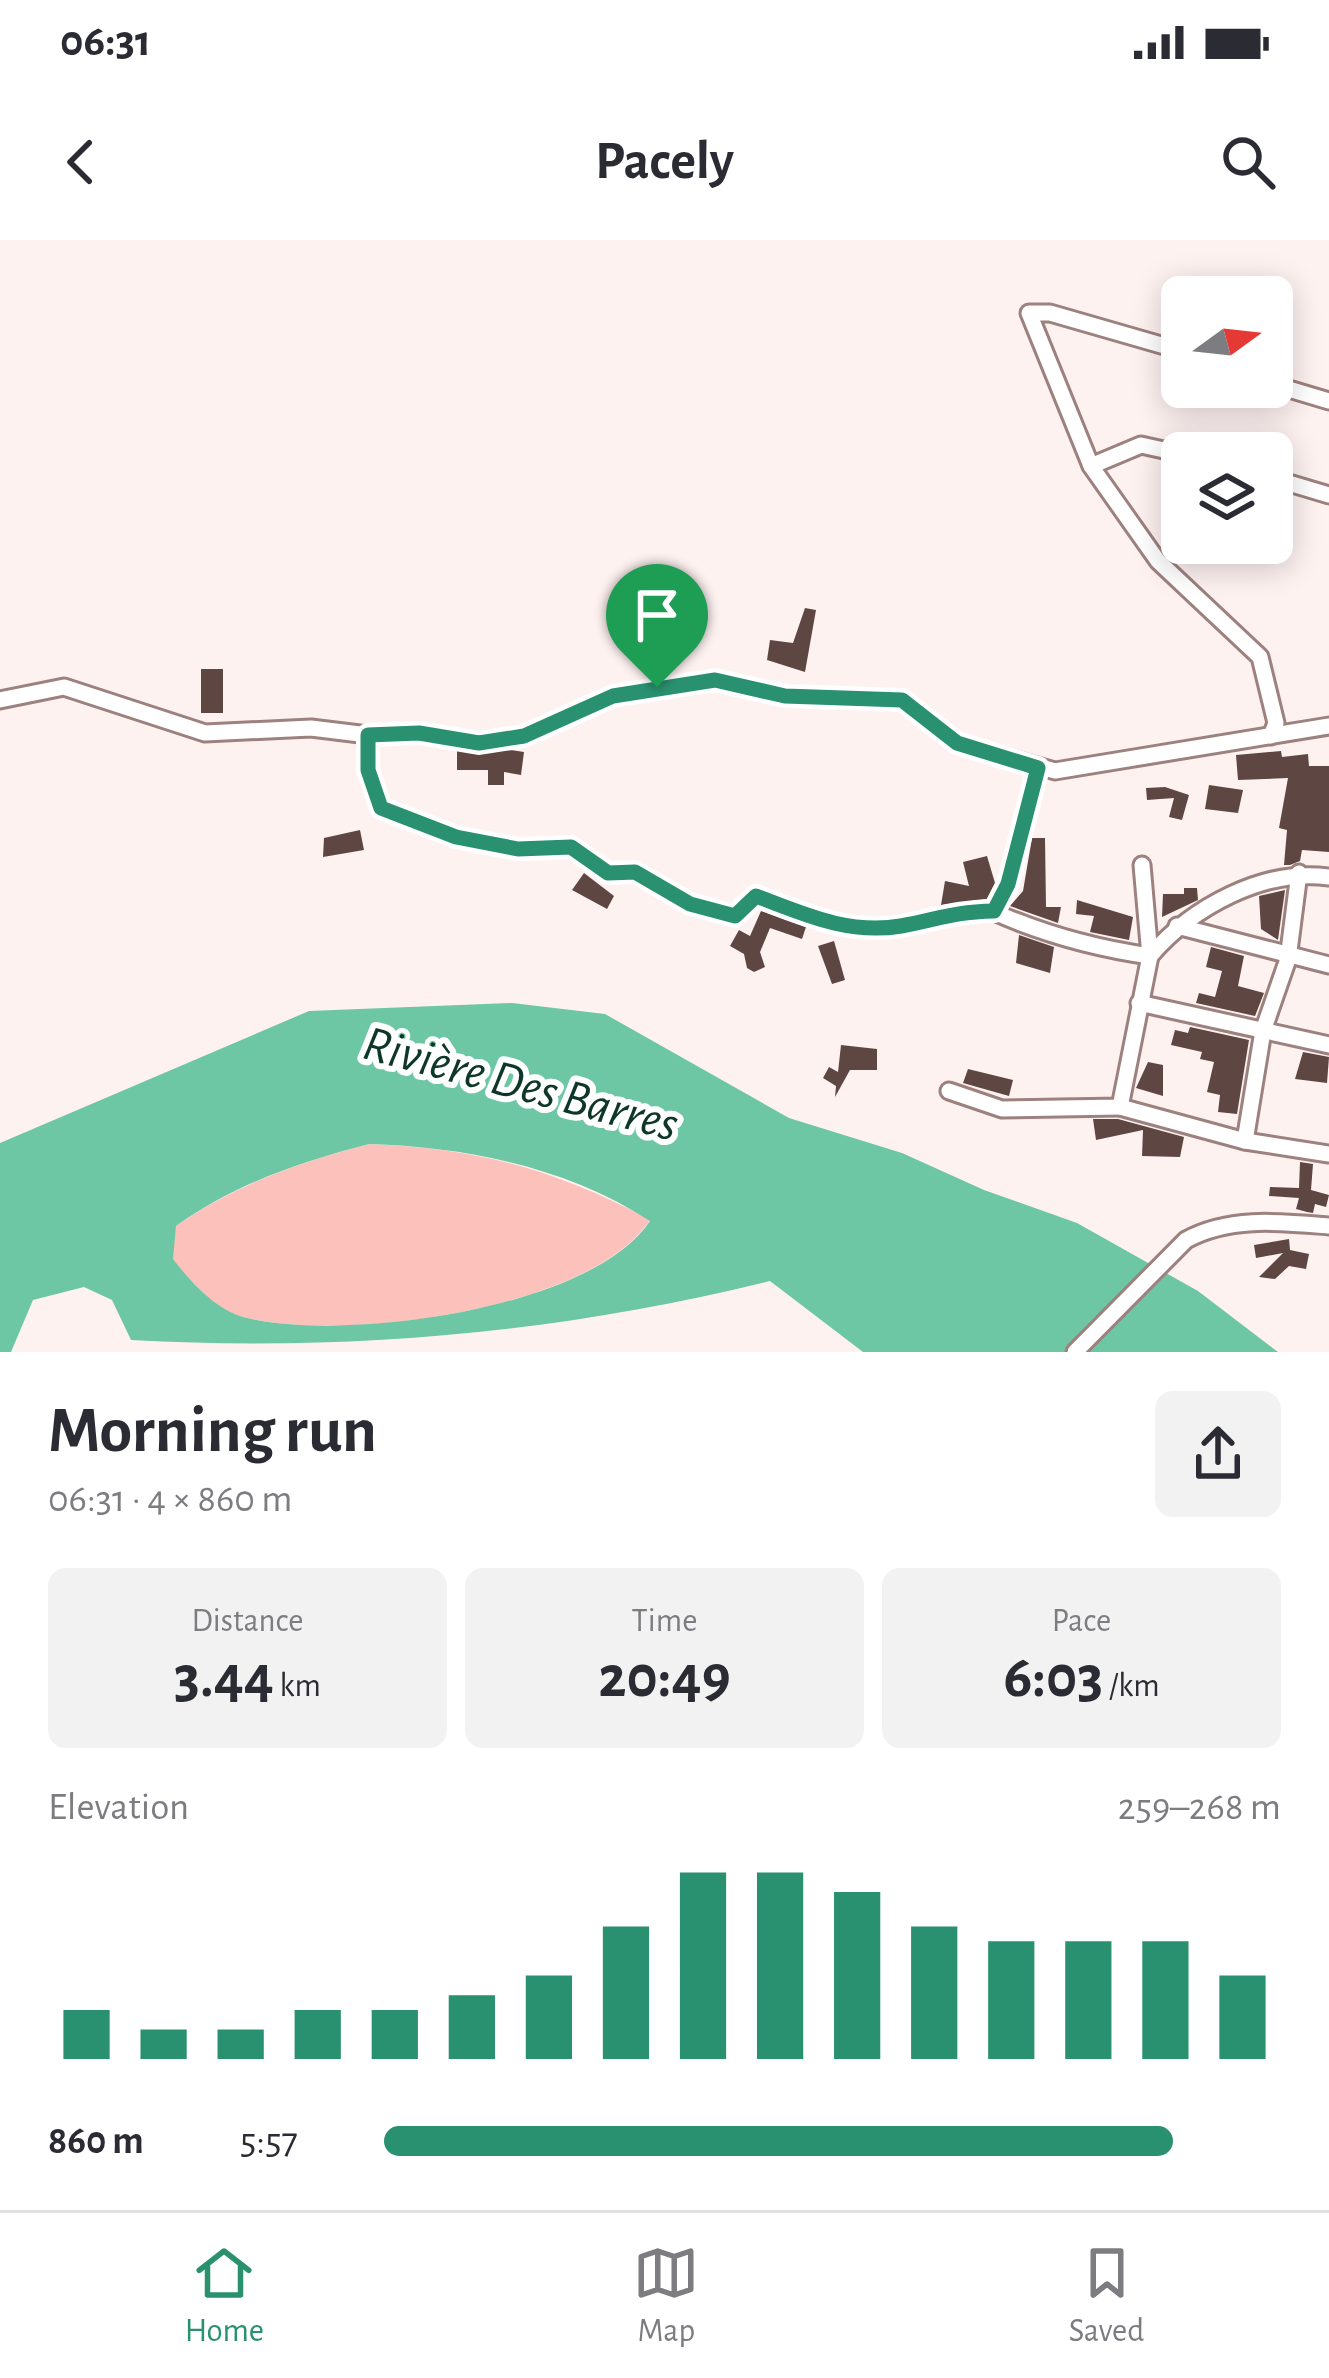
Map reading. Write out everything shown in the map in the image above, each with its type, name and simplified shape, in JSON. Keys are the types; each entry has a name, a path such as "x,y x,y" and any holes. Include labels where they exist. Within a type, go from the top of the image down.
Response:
{"street":[{"path":"1161,345 1050,313 1029,313 1090,466 1158,561 1260,657 1276,723 1270,736"},
{"path":"1293,390 1329,400"},
{"path":"1090,466 1141,446 1161,450"},
{"path":"1293,484 1329,495"},
{"path":"0,700 64,687 124,705 169,726 205,733 310,728 368,735 419,733 479,743 524,736 613,696 715,680 785,696 902,700 957,743 1038,768 1108,766 1329,726"},
{"path":"368,735 368,770 381,808 456,837 518,849 571,847 608,873 635,872 718,916 735,916 756,896 801,916 850,927 901,926 946,912 994,911 1088,948 1150,956"},
{"path":"994,911 1008,884 1038,768"},
{"path":"1120,1107 1150,956 1142,865"},
{"path":"1245,1141 1263,1031 1288,958 1299,873"},
{"path":"1150,956 1177,926 1277,875 1329,877"},
{"path":"1177,926 1329,965"},
{"path":"1139,1003 1329,1046"},
{"path":"950,1091 1002,1109 1120,1107 1245,1141 1329,1154"},
{"path":"1075,1352 1196,1234 1226,1225 1329,1226"}],"shaded area":[{"path":"369,1144 445,1150 514,1164 581,1187 650,1220 620,1251 576,1277 461,1312 399,1321 286,1324 243,1317 213,1301 172,1259 176,1226 198,1211 269,1176"}],"water":[{"name":"Rivière Des Barres","path":"512,1003 605,1014 789,1118 902,1153 984,1190 1077,1223 1198,1291 1278,1352 863,1352 770,1281 533,1326 291,1343 131,1340 112,1300 84,1287 33,1300 11,1352 0,1352 0,1143 309,1011","holes":["369,1144 515,1163 585,1187 650,1221 620,1252 576,1277 521,1297 399,1322 286,1324 243,1317 213,1301 173,1259 176,1226 198,1211 293,1167"]}],"building":[{"path":"805,608 816,610 805,672 767,660 770,640 793,643"},
{"path":"201,669 223,669 223,713 201,713"},
{"path":"457,751 524,752 521,775 504,772 504,785 488,785 488,770 457,770"},
{"path":"1281,751 1282,757 1308,754 1309,766 1329,766 1329,852 1302,850 1300,861 1290,865 1284,865 1287,830 1279,828 1288,778 1238,780 1236,755"},
{"path":"1209,785 1243,790 1238,813 1205,809"},
{"path":"1165,787 1189,795 1182,820 1169,817 1174,798 1147,800 1146,788"},
{"path":"360,830 364,850 323,857 324,838"},
{"path":"1032,838 1045,838 1046,907 1061,907 1058,923 1010,906 1023,891"},
{"path":"987,856 995,883 987,899 941,905 945,881 969,886 963,862"},
{"path":"584,873 614,896 607,909 572,890"},
{"path":"1184,888 1197,888 1198,900 1162,917 1163,894 1184,894"},
{"path":"1285,890 1278,940 1261,929 1259,896"},
{"path":"1077,900 1133,917 1129,940 1090,932 1094,916 1076,914"},
{"path":"761,911 806,927 802,939 770,928 760,952 765,967 754,972 747,968 744,954 730,946 739,930 750,936"},
{"path":"1019,935 1054,947 1050,973 1016,963"},
{"path":"834,941 845,980 832,984 818,946"},
{"path":"1211,947 1244,956 1238,986 1264,993 1255,1016 1196,1003 1199,993 1215,997 1222,971 1206,967"},
{"path":"1190,1027 1249,1040 1237,1114 1218,1112 1220,1095 1207,1092 1214,1062 1200,1059 1202,1052 1171,1045 1175,1030 1188,1033"},
{"path":"841,1045 877,1049 877,1070 850,1070 835,1097 836,1086 823,1078 829,1067 838,1072"},
{"path":"1303,1052 1329,1057 1327,1083 1295,1079"},
{"path":"1148,1062 1163,1065 1163,1096 1136,1088"},
{"path":"968,1069 1013,1080 1009,1096 963,1083"},
{"path":"1093,1119 1118,1119 1184,1137 1180,1157 1142,1156 1143,1130 1096,1140"},
{"path":"1300,1162 1313,1164 1311,1190 1329,1195 1326,1207 1315,1204 1313,1213 1296,1209 1299,1198 1269,1196 1270,1187 1299,1188"},
{"path":"1289,1239 1290,1250 1309,1254 1306,1269 1289,1266 1275,1279 1259,1277 1283,1253 1256,1258 1254,1245"}],"route":[{"path":"715,680 785,696 902,700 957,743 1038,768 1015,841 1008,884 994,911 946,912 901,926 850,927 801,916 756,896 735,916 718,916 635,872 608,873 571,847 518,849 456,837 381,808 368,770 368,735 419,733 479,743 524,736 613,696 657,687 715,680"}]}
